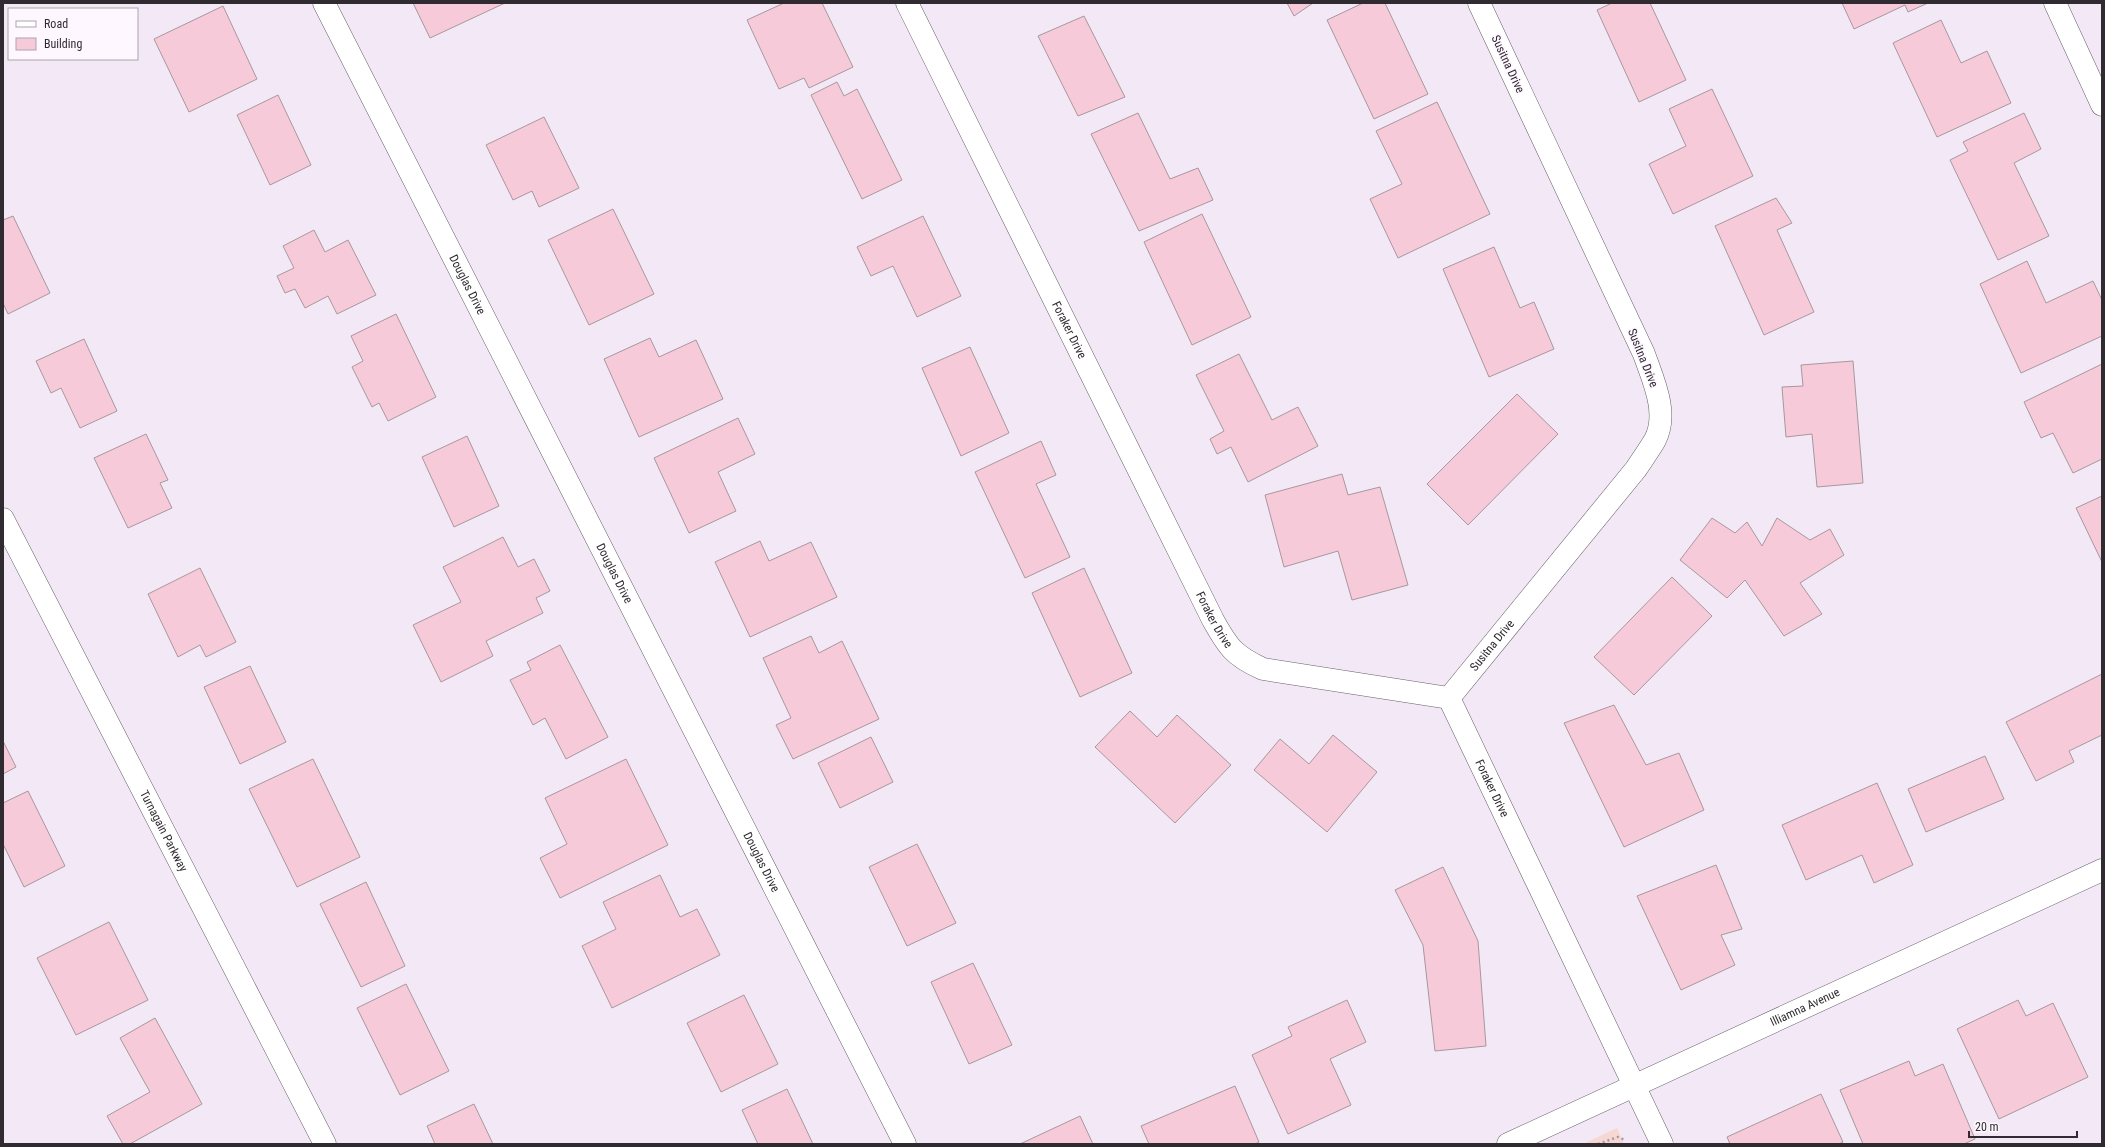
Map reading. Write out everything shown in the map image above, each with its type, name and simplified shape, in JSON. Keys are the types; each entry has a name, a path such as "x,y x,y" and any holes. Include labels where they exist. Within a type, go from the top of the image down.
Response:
{"street":[{"name":"Douglas Drive","path":"324,3 905,1144"},
{"name":"Foraker Drive","path":"907,3 1209,613 1226,642 1242,659 1263,669 1288,675 1449,698 1662,1144"},
{"name":"Susitna Drive","path":"1449,698 1636,469 1655,439 1660,412 1656,386 1644,354 1479,3"},
{"path":"2055,3 2102,105"},
{"name":"Turnagain Parkway","path":"3,519 325,1144"},
{"name":"Illiamna Avenue","path":"1508,1144 2102,870"}],"path":[{"path":"1598,1144 1618,1137 1629,1142"},
{"path":"1610,1139 1612,1144"}],"shaded area":[{"path":"1617,1128 1624,1144 1583,1144"}],"building":[{"path":"413,3 505,3 430,38"},
{"path":"784,3 822,3 853,67 809,88 804,78 779,89 747,20"},
{"path":"1287,3 1313,3 1294,16"},
{"path":"1363,3 1385,3 1428,94 1374,119 1327,20"},
{"path":"1612,3 1650,3 1686,80 1639,102 1597,10"},
{"path":"1842,3 1928,3 1908,12 1905,5 1854,29"},
{"path":"223,6 257,79 189,112 154,39"},
{"path":"1084,16 1125,97 1078,116 1038,36"},
{"path":"1941,20 1961,63 1987,51 2011,103 1937,137 1893,43"},
{"path":"837,82 844,96 857,89 902,180 862,199 811,95"},
{"path":"1712,89 1753,176 1673,214 1649,164 1686,146 1669,109"},
{"path":"278,95 311,165 270,185 237,115"},
{"path":"1437,102 1490,214 1398,258 1370,199 1402,184 1376,131"},
{"path":"1138,113 1170,179 1198,168 1213,200 1139,231 1091,134"},
{"path":"2024,113 2041,149 2014,163 2049,236 1998,260 1950,160 1968,151 1963,142"},
{"path":"544,117 579,188 539,207 532,191 513,200 486,145"},
{"path":"1776,198 1792,223 1777,230 1814,312 1764,335 1715,226"},
{"path":"613,209 654,294 589,325 548,240"},
{"path":"1202,214 1251,317 1192,345 1144,242"},
{"path":"13,216 50,293 8,314 3,303 3,220"},
{"path":"923,216 961,296 917,317 893,266 871,276 857,247"},
{"path":"314,230 325,252 348,240 376,295 337,314 328,296 305,308 295,289 285,293 277,276 294,268 283,246"},
{"path":"1494,247 1520,308 1534,302 1554,349 1489,377 1443,269"},
{"path":"2027,261 2046,303 2093,281 2102,300 2102,336 2021,373 1980,284"},
{"path":"396,314 436,397 388,421 379,403 372,407 352,367 363,361 351,336"},
{"path":"650,338 659,357 696,340 723,399 639,437 604,359"},
{"path":"84,339 117,411 80,428 61,388 51,393 36,361"},
{"path":"970,347 1009,433 961,456 922,368"},
{"path":"1239,354 1272,420 1298,407 1318,446 1248,482 1231,447 1217,454 1210,439 1224,431 1196,375"},
{"path":"1853,361 1863,483 1817,487 1812,434 1786,437 1782,387 1803,386 1801,365"},
{"path":"2102,364 2102,459 2073,473 2053,433 2041,438 2024,402"},
{"path":"1517,394 1558,434 1468,525 1427,484"},
{"path":"738,418 755,454 718,472 736,511 689,533 654,458"},
{"path":"146,434 168,480 160,483 172,508 128,528 94,458"},
{"path":"467,436 499,506 454,527 422,457"},
{"path":"1041,441 1056,475 1036,484 1070,557 1025,578 975,472"},
{"path":"1342,474 1348,495 1380,487 1408,585 1352,600 1338,551 1284,567 1265,495"},
{"path":"2102,496 2102,562 2076,508"},
{"path":"1712,518 1735,533 1747,522 1762,546 1777,518 1810,540 1830,529 1844,555 1800,583 1822,614 1784,636 1745,580 1727,598 1680,560"},
{"path":"503,537 518,567 534,559 550,591 536,598 543,613 486,641 493,656 441,682 413,625 461,602 443,567"},
{"path":"760,541 769,561 811,542 837,597 750,637 715,562"},
{"path":"200,568 236,642 206,657 200,645 178,657 148,594"},
{"path":"1084,568 1132,673 1080,697 1032,593"},
{"path":"1672,577 1712,616 1634,695 1594,657"},
{"path":"811,636 819,653 842,641 879,719 793,759 776,725 791,718 763,658"},
{"path":"560,645 608,737 566,759 545,718 533,725 510,680 531,670 527,662"},
{"path":"250,666 286,742 240,764 204,687"},
{"path":"2102,674 2102,735 2069,751 2074,762 2036,781 2006,722"},
{"path":"1614,705 1646,765 1679,753 1704,810 1624,847 1564,723"},
{"path":"1130,711 1157,737 1177,715 1231,765 1175,823 1095,747"},
{"path":"1333,735 1377,772 1327,832 1254,770 1280,739 1309,764"},
{"path":"871,737 893,782 840,808 818,763"},
{"path":"3,741 16,767 3,774"},
{"path":"1985,756 2004,799 1926,832 1908,789"},
{"path":"313,759 360,857 297,887 249,789"},
{"path":"626,759 668,845 560,898 540,858 567,844 545,798"},
{"path":"1877,783 1913,865 1874,883 1862,855 1806,880 1782,825"},
{"path":"28,791 65,866 24,887 3,844 3,803"},
{"path":"917,844 956,923 907,946 869,867"},
{"path":"1716,865 1742,929 1721,935 1735,965 1681,990 1637,896"},
{"path":"1443,867 1478,941 1486,1046 1435,1051 1423,945 1395,890"},
{"path":"660,875 680,917 697,909 720,955 612,1008 582,946 616,929 603,902"},
{"path":"366,882 405,966 361,987 320,904"},
{"path":"109,922 148,1000 76,1035 37,958"},
{"path":"973,963 1012,1045 969,1064 931,982"},
{"path":"406,984 449,1071 400,1095 357,1008"},
{"path":"744,995 778,1064 721,1092 687,1023"},
{"path":"1347,1000 1366,1042 1330,1059 1351,1105 1288,1134 1252,1055 1292,1036 1288,1027"},
{"path":"2018,1000 2026,1016 2053,1003 2088,1077 1999,1119 1957,1029"},
{"path":"155,1018 202,1104 130,1144 123,1144 107,1116 150,1092 120,1038"},
{"path":"1909,1061 1915,1076 1943,1064 1975,1139 1964,1144 1863,1144 1840,1090"},
{"path":"1235,1086 1259,1142 1255,1144 1149,1144 1141,1126"},
{"path":"787,1089 813,1144 758,1144 742,1110"},
{"path":"1821,1094 1843,1142 1839,1144 1730,1144 1727,1137"},
{"path":"474,1104 493,1144 435,1144 427,1126"},
{"path":"1080,1116 1093,1144 1020,1144"}]}
